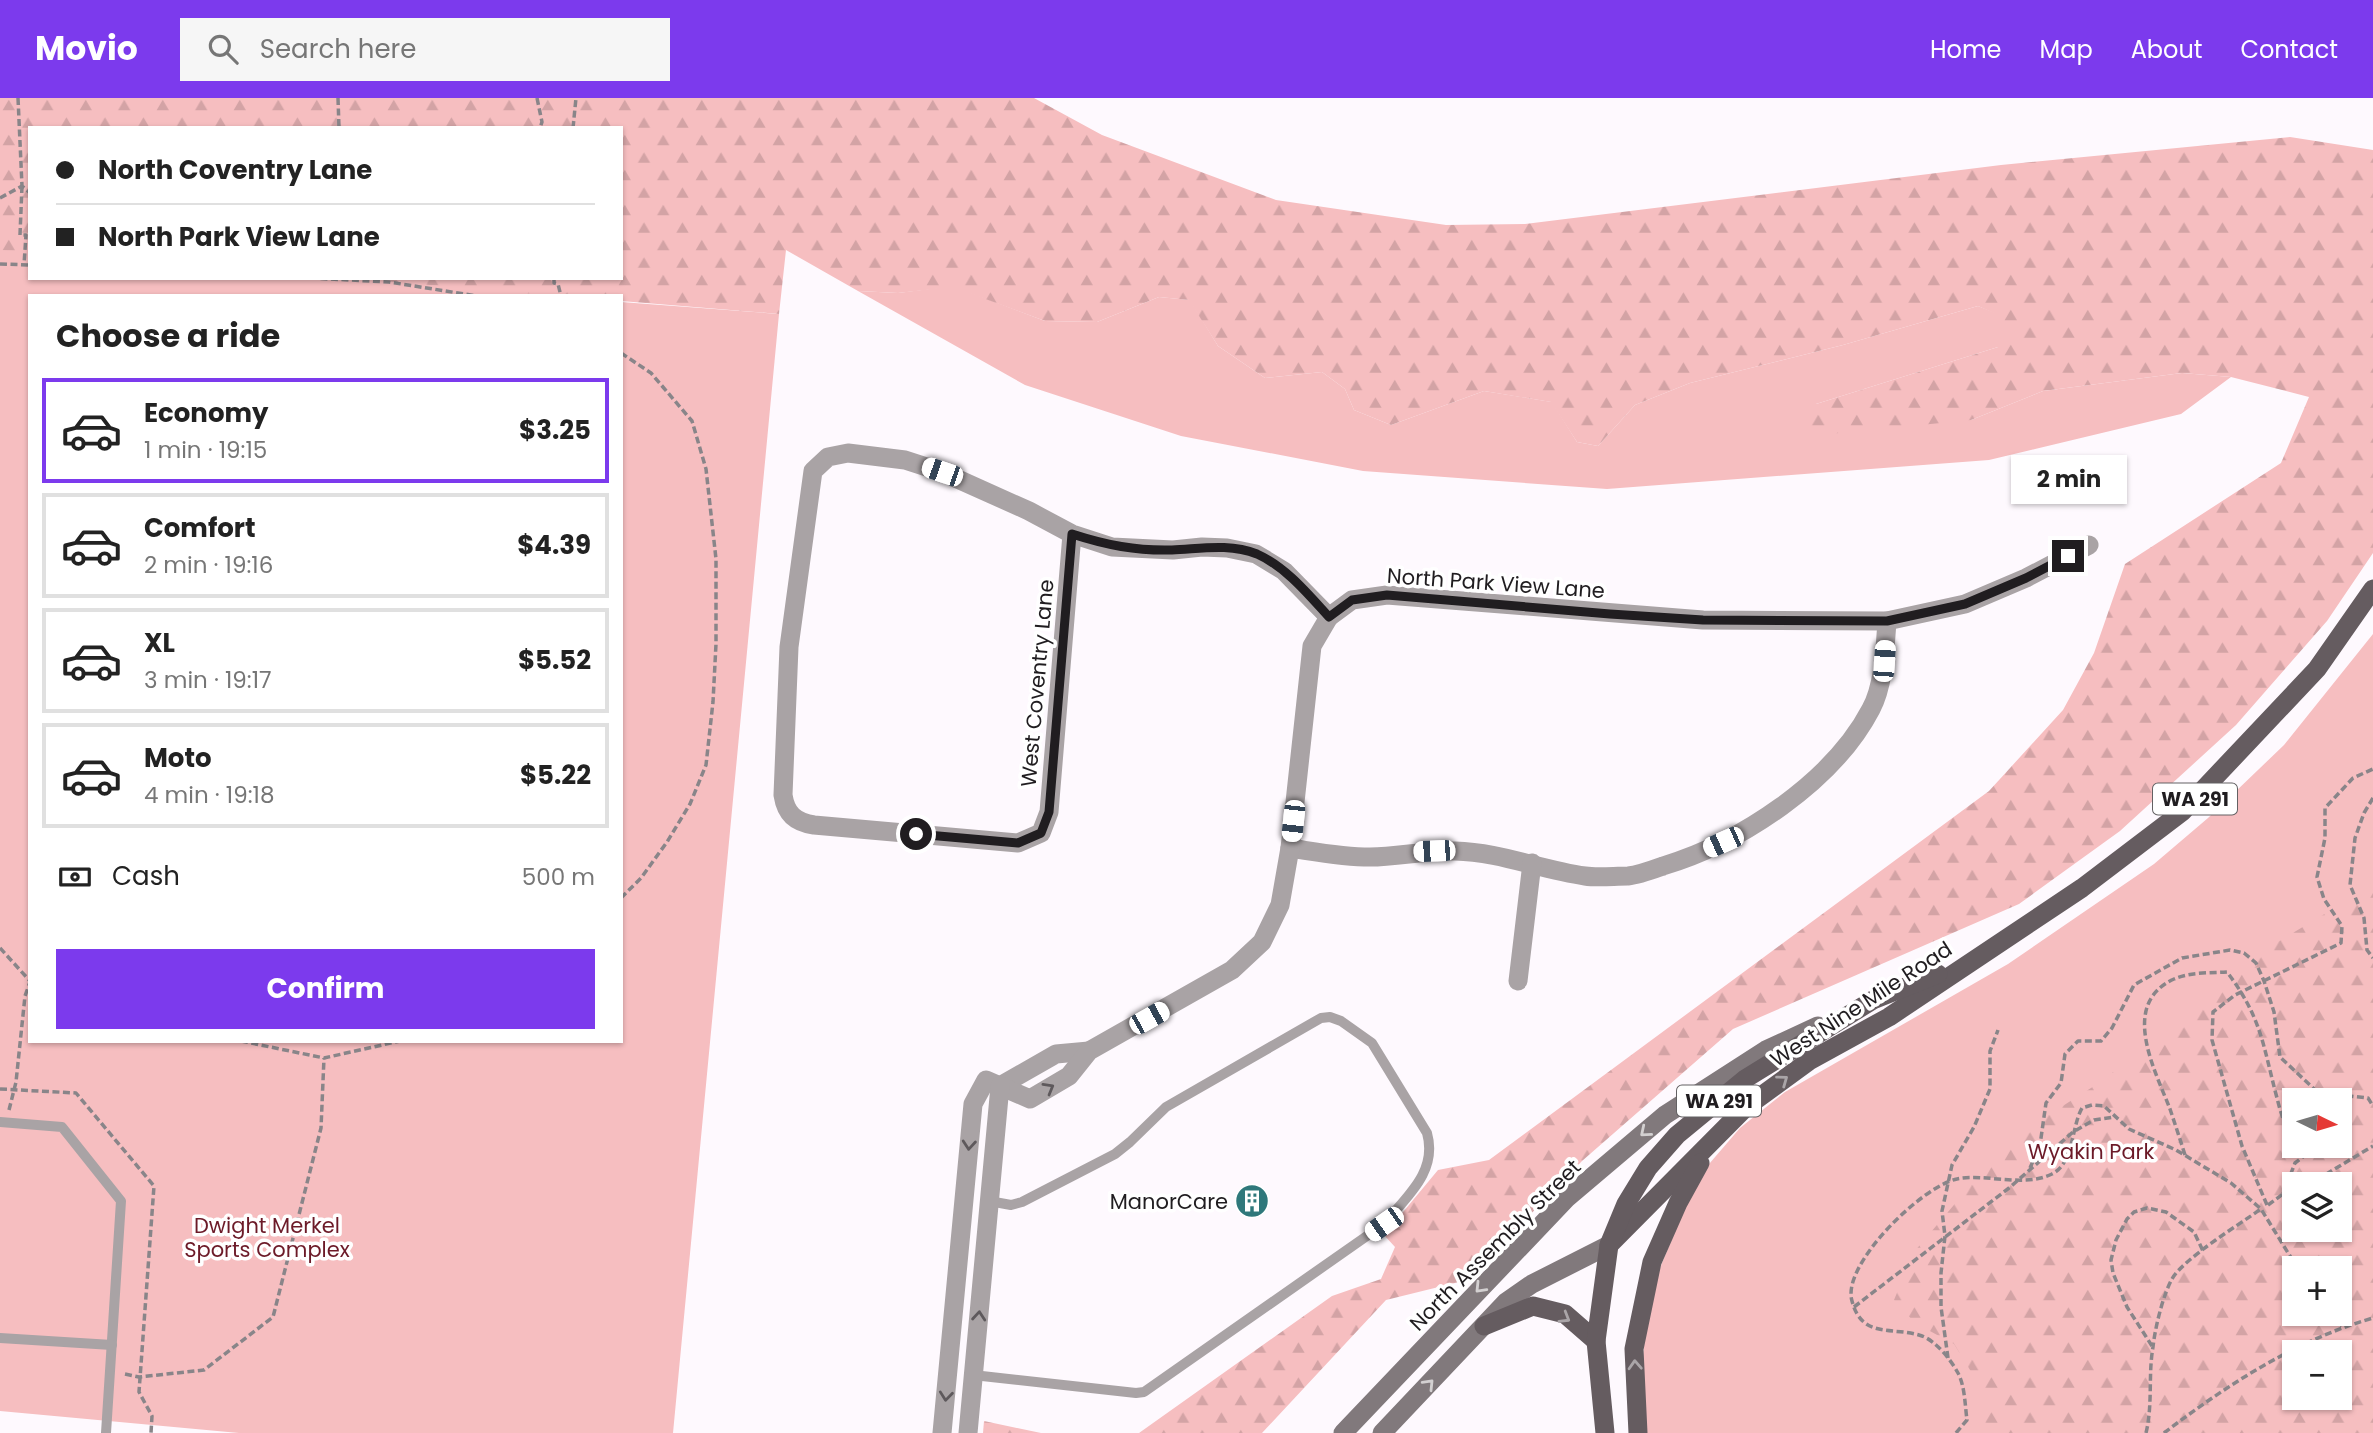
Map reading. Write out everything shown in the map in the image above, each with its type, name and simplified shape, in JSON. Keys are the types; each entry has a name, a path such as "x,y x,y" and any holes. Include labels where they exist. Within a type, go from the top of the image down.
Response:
{"main road":[{"name":"West Nine Mile Road","path":"1713,1141 1746,1107 1809,1062 1889,1017 2082,888 2182,812 2318,669 2373,589"},
{"name":"West Nine Mile Road","path":"1609,1245 1626,1205 1648,1167 1677,1135 1745,1079 1873,1000 1972,960"},
{"name":"North Assembly Street","path":"1343,1433 1567,1198 1665,1115 1766,1050 1873,1000"},
{"path":"1382,1433 1506,1302 1532,1284 1609,1245 1713,1141"},
{"name":"WA 291","path":"1638,1433 1634,1349 1652,1262 1678,1203 1713,1141"},
{"name":"WA 291","path":"1605,1433 1596,1341 1609,1245"},
{"path":"1484,1325 1533,1306 1564,1314 1596,1341"}],"street":[{"name":"West Coventry Lane","path":"848,453 905,460 1029,511 1072,534 1049,812 1041,833 1018,843 814,825 791,817 785,808 783,794 789,647 813,471 828,457 848,453"},
{"path":"993,1083 1030,1099 1069,1076 1089,1051 1232,970 1262,942 1280,905 1290,848 1312,646 1329,617 1284,572 1256,554 1227,548 1173,550 1112,547 1072,534"},
{"name":"North Park View Lane","path":"1329,617 1352,600 1387,595 1703,620 1887,621 1965,604 2026,578 2090,545"},
{"path":"1290,848 1338,856 1372,857 1453,850 1492,854 1586,876 1632,876 1677,862 1723,842 1767,815 1811,783 1849,746 1873,707 1884,661 1887,621"},
{"path":"1518,981 1532,863"},
{"path":"942,1433 973,1104 993,1083"},
{"path":"968,1433 989,1201 993,1083"},
{"path":"964,1198 989,1201"},
{"path":"948,1368 973,1375"}],"lane":[{"path":"973,1375 1143,1392 1384,1224 1428,1167 1430,1145 1427,1133 1372,1044 1341,1021 1330,1017 1321,1018 1166,1107 1115,1154 1022,1202 1011,1205 989,1201"},
{"path":"4,1122 62,1127 121,1201 106,1433"},
{"path":"0,1338 111,1345"}],"path":[{"path":"18,98 22,186 20,235 26,235 24,265"},
{"path":"338,98 339,126"},
{"path":"537,98 541,126"},
{"path":"573,126 576,98"},
{"path":"22,186 28,191"},
{"path":"0,198 22,186"},
{"path":"0,264 28,265"},
{"path":"350,280 389,282 464,294"},
{"path":"623,354 651,373 692,421 706,469 716,559 713,702 706,765 690,804 667,842 641,878 623,896"},
{"path":"2267,1205 2242,1146 2212,1040 2213,1013 2235,995 2341,943 2342,926 2324,899 2317,877 2325,838 2325,808 2353,778 2373,769"},
{"path":"2373,798 2355,838 2350,885 2364,918 2367,950 2373,958"},
{"path":"0,948 28,979"},
{"path":"2030,1168 2040,1145 2046,1103 2062,1083 2065,1054 2078,1041 2101,1041 2112,1028 2134,985 2182,958 2230,950 2244,953 2256,963 2274,1013 2280,1057 2313,1088"},
{"path":"2185,1155 2155,1077 2143,1029 2150,998 2173,980 2196,974 2227,972 2242,992 2259,1026 2277,1100 2298,1161"},
{"path":"4,1122 16,1082 28,987"},
{"path":"1948,1360 1941,1307 1945,1236 1942,1211 1952,1165 1974,1127 1990,1089 1990,1051 1998,1030"},
{"path":"251,1043 324,1058 391,1043"},
{"path":"110,1371 139,1377 204,1370 273,1317 321,1128 324,1058"},
{"path":"2352,1096 2368,1097 2373,1107"},
{"path":"1956,1433 1967,1420 1959,1374 1937,1345 1921,1336 1871,1328 1863,1322 1854,1307 1850,1291 1869,1248 1917,1200 1956,1179 2018,1179 2052,1174 2065,1162 2076,1119 2082,1108 2092,1105 2105,1107 2130,1129 2185,1155 2231,1183 2261,1209 2290,1256"},
{"path":"1854,1307 2010,1188 2073,1132 2094,1120 2114,1117"},
{"path":"2330,1172 2373,1146"},
{"path":"2292,1172 2295,1163 2302,1158"},
{"path":"2146,1433 2152,1391 2152,1347 2172,1280 2180,1268 2282,1195"},
{"path":"2152,1347 2127,1307 2113,1273 2111,1260 2116,1240 2127,1219 2134,1212 2147,1208 2166,1212 2194,1232 2203,1251"},
{"path":"2352,1324 2373,1318"},
{"path":"2165,1433 2213,1396 2283,1355 2343,1326"}],"green space":[{"name":"Dwight Merkel Sports Complex","path":"0,98 28,126 28,280 538,280 537,294 28,294 28,1043 623,1043 623,302 779,314 673,1433 239,1433 0,1411"},
{"path":"0,98 1034,98 1102,135 1276,200 1446,225 1525,224 2001,165 2290,137 2373,150 2373,553 2327,621 2236,725 2120,831 2019,904 1733,1029 1582,1161 1467,1280 1386,1300 1262,1433 1139,1433 1332,1296 1381,1279 1395,1247 1384,1235 1438,1170 1489,1160 1989,791 2063,710 2094,653 2125,564 2281,463 2309,397 2231,377 2182,373 2043,391 1971,420 1819,435 1800,419 1816,404 1998,347 1998,315 1978,306 1843,345 1690,383 1635,405 1598,446 1577,442 1551,402 1484,391 1391,425 1354,410 1345,389 1322,372 1265,378 1218,346 1189,300 1159,297 1097,322 1045,321 953,287 898,293 858,291 786,250 779,314 623,301 623,294 535,294 371,280 623,280 623,126 28,126 28,252 0,250"},
{"path":"953,286 1045,321 1097,322 1159,297 1190,300 1218,346 1265,378 1322,372 1345,389 1354,410 1391,425 1484,391 1552,402 1577,442 1598,446 1635,405 1690,383 1843,345 1978,306 1998,314 1998,347 1816,404 1971,420 2043,391 2182,373 2231,377 2181,414 1989,460 1607,489 1363,471 1181,436 1025,385 858,291 898,293"},
{"name":"Wyakin Park","path":"2373,634 2373,1433 1645,1433 1641,1382 1648,1297 1697,1178 1740,1128 1785,1092 2008,964 2154,864 2208,818 2284,745"},
{"path":"2373,885 2373,1433 1986,1433 1983,1391 1954,1344 1915,1323 1894,1300 1914,1252 2009,1140 2102,1081 2264,950"},
{"path":"984,1421 1041,1433 983,1433"}],"place":[{"name":"ManorCare","path":"1252,1201"}],"route":[{"path":"916,834 1018,843 1041,833 1049,812 1072,534 1112,547 1173,550 1227,548 1256,554 1284,572 1329,617 1352,600 1387,595 1703,620 1887,621 1965,604 2026,578 2068,556"}]}
